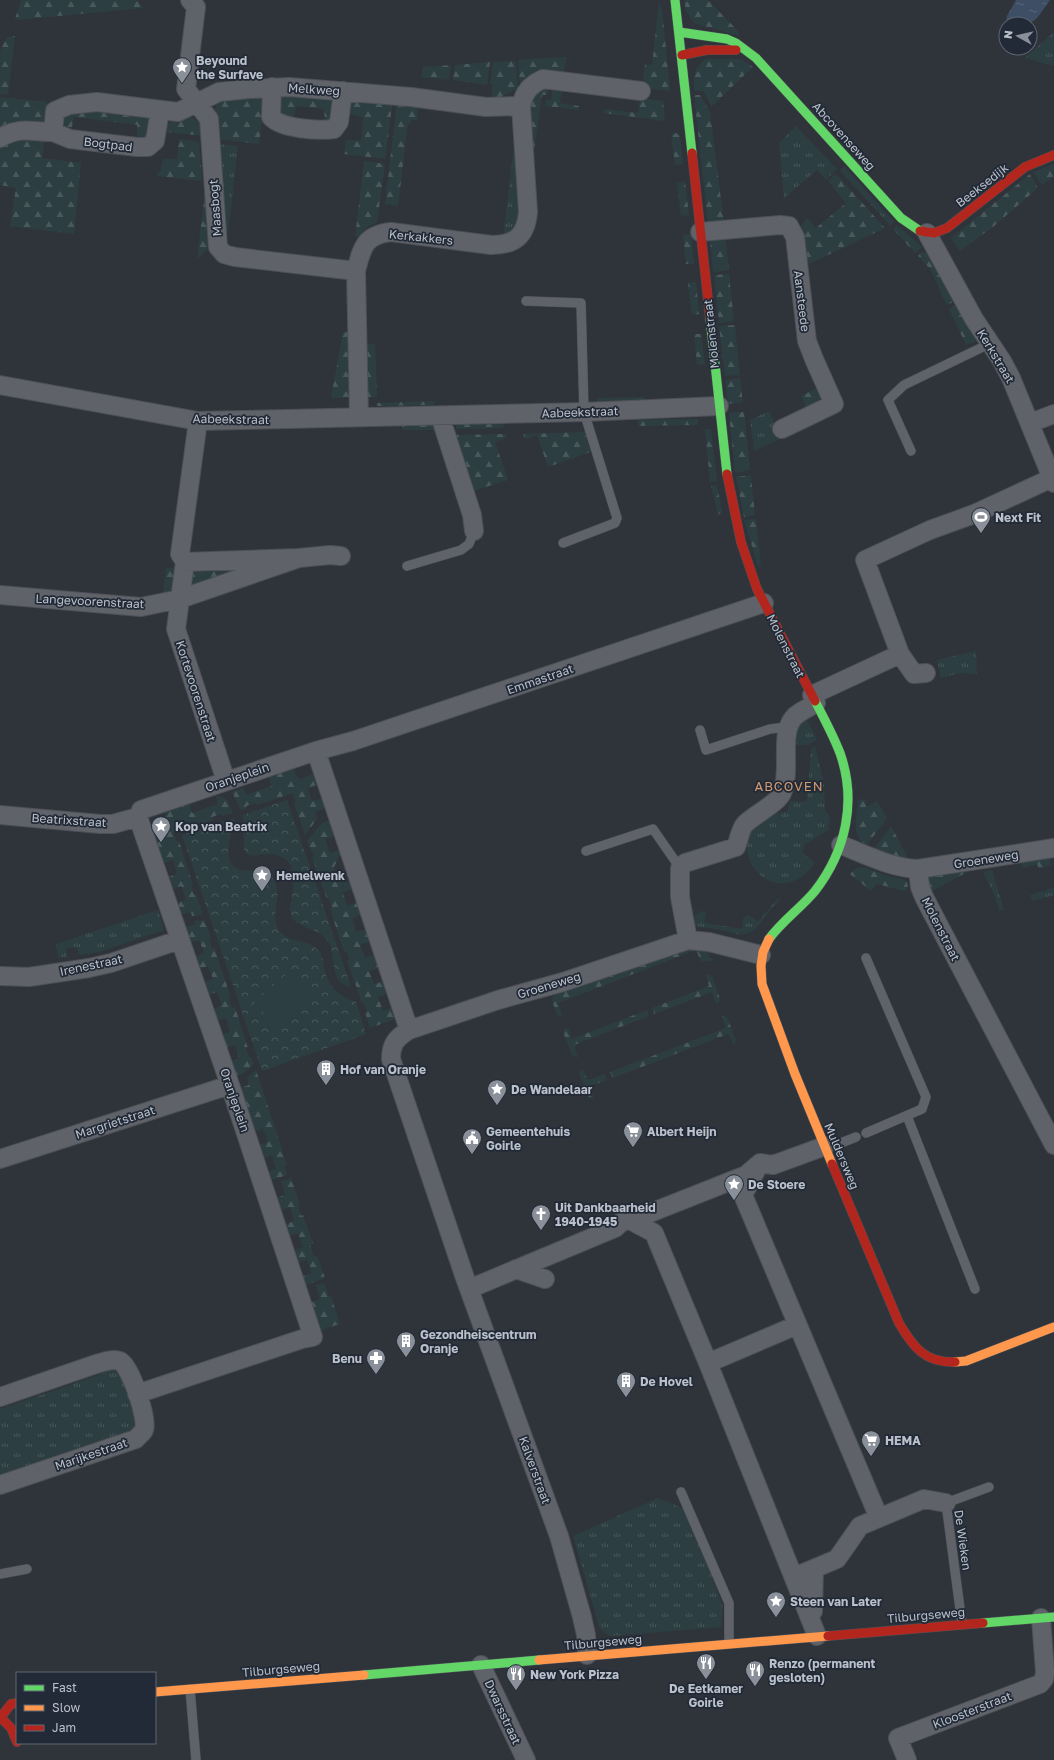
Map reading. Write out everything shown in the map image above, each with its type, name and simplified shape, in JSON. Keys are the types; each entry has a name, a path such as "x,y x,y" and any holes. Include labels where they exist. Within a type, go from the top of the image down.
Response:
{"street":[{"name":"Maasbogt","path":"190,0 196,7 186,89 209,119 218,247 224,254 235,257 356,271"},
{"path":"675,0 682,56 707,50 745,50"},
{"name":"Abcovenseweg","path":"679,32 727,39 745,50 765,66 901,218 913,228 927,233"},
{"name":"Molenstraat","path":"682,56 719,406 732,506 745,555 764,603 838,744 846,779 848,803 841,845"},
{"path":"520,106 524,95 530,87 543,79 641,91"},
{"name":"Melkweg","path":"53,132 56,111 69,105 97,102 178,112 219,92 289,86 411,97 486,107 520,106"},
{"path":"272,87 271,117 276,122 284,125 325,130 334,129 340,122 343,92"},
{"name":"Kerkakkers","path":"359,418 356,271 366,243 378,233 391,232 491,245 506,244 514,241 521,234 527,224 528,212 520,106"},
{"name":"Bogtpad","path":"53,132 70,139 148,147 155,141 160,110"},
{"path":"0,138 20,130 53,132"},
{"name":"Beeksedijk","path":"927,233 938,233 947,228 1025,167 1054,156"},
{"name":"Aansteede","path":"700,232 780,225 789,226 794,237 807,341 834,404 782,429"},
{"name":"Kerkstraat","path":"927,233 989,344 1002,361 1011,378 1053,481"},
{"name":"Aabeekstraat","path":"0,385 198,421 584,412 719,406"},
{"path":"1030,423 1054,414"},
{"path":"440,416 472,515 474,531"},
{"name":"Kortevoorenstraat","path":"198,421 180,554 185,562 176,629 226,781"},
{"path":"926,673 914,674 900,654 865,560 930,530 974,514 1053,481"},
{"path":"185,562 299,558 330,555 341,556"},
{"path":"180,599 299,558"},
{"name":"Langevoorenstraat","path":"0,595 141,607 180,599"},
{"name":"Emmastraat","path":"316,751 353,741 764,603"},
{"path":"688,940 680,897 680,868 685,863 736,847 740,839 743,826 766,807 775,802 781,794 786,782 787,726 796,716 814,699 900,654"},
{"path":"316,751 409,1030 398,1036 393,1042 391,1059 469,1289 615,1228 626,1218 645,1216 746,1175 760,1163"},
{"name":"Oranjeplein","path":"136,1394 302,1339 313,1337 230,1085 138,817 141,810 316,751"},
{"name":"Beatrixstraat","path":"0,815 100,824 113,824 138,817"},
{"path":"841,845 888,864 918,869"},
{"name":"Muldersweg","path":"841,845 828,872 814,892 778,926 766,943 760,969 765,992 795,1074 899,1323 908,1340 924,1356 944,1363 966,1361 1054,1327"},
{"name":"Groeneweg","path":"918,869 1054,848"},
{"name":"Molenstraat","path":"918,869 920,887 924,897 1054,1145"},
{"name":"Irenestraat","path":"0,976 30,977 89,968 111,963 179,940"},
{"name":"Groeneweg","path":"409,1030 498,1000 563,982 688,940 709,942 762,955"},
{"name":"Margrietstraat","path":"0,1159 230,1085"},
{"path":"760,1163 773,1166 825,1147"},
{"path":"760,1163 742,1195 879,1518"},
{"path":"626,1218 654,1232 817,1636"},
{"path":"516,1269 545,1279"},
{"name":"Kalverstraat","path":"469,1289 559,1536 582,1617 588,1655"},
{"path":"708,1363 797,1324"},
{"name":"Marijkestraat","path":"0,1397 112,1360 120,1361 127,1368 145,1421 144,1431 136,1439 0,1485"},
{"path":"794,1577 837,1560 860,1526 924,1499 946,1503"},
{"path":"808,1613 813,1611 814,1569"},
{"name":"Tilburgseweg","path":"156,1692 1047,1617"},
{"name":"Kloosterstraat","path":"908,1760 898,1738 1049,1680 1045,1672 1047,1617"},
{"name":"Dwarsstraat","path":"481,1665 526,1760"},
{"path":"16,1703 11,1704 0,1717 11,1728 16,1743"}],"lane":[{"path":"526,300 581,303 584,412 617,518 615,523 562,542"},
{"path":"911,451 888,400 904,385 989,344"},
{"path":"407,566 461,550 469,544 474,531"},
{"path":"700,730 706,750 770,729 787,726"},
{"path":"586,851 652,829 680,868"},
{"path":"866,958 926,1097 922,1109 866,1133"},
{"path":"907,1116 975,1289"},
{"path":"825,1147 856,1137"},
{"name":"De Wieken","path":"962,1624 946,1503 989,1487"},
{"path":"681,1492 729,1604 729,1643"},
{"path":"0,1574 27,1569"},
{"path":"190,1689 196,1760"}],"green space":[{"path":"21,0 137,0 143,8 17,20 15,19"},
{"path":"708,0 738,31 739,36 694,23 686,11 684,1"},
{"path":"659,2 662,9 669,91 642,87 645,64 652,65"},
{"path":"1054,32 1054,66 1025,58 1027,56 1038,56 1038,46"},
{"path":"15,36 8,95 0,94 0,51 7,37"},
{"path":"567,57 563,74 521,85 520,84 518,60"},
{"path":"705,59 741,59 753,67 712,106 703,91 694,91 694,77 696,70"},
{"path":"516,61 518,88 499,98 491,99 493,84 490,84 493,62"},
{"path":"490,62 487,85 453,80 455,65"},
{"path":"451,65 449,80 421,77 423,67"},
{"path":"549,86 547,95 542,95 533,158 529,120 532,97 533,94"},
{"path":"553,86 562,89 560,103 579,106 579,110 545,106 546,99 551,100"},
{"path":"281,94 334,99 334,116 329,121 325,121 324,109 296,106 294,117 285,117 280,113 279,98"},
{"path":"694,95 700,95 710,112 724,223 708,224"},
{"path":"0,97 47,102 46,126 0,132"},
{"path":"259,97 263,106 263,113 259,144 218,139 215,109 219,100"},
{"path":"640,98 663,101 665,121 603,113 604,109 638,113"},
{"path":"351,99 393,100 385,159 344,154 346,140 361,141 363,117 349,114"},
{"path":"397,101 419,103 417,120 411,120 411,124 408,123 398,206 385,204"},
{"path":"94,107 150,117 149,134 145,139 137,138 137,125 74,117 71,131 64,126 64,113"},
{"path":"182,117 191,117 200,123 204,136 165,132 167,125 171,121"},
{"path":"796,126 837,169 826,180 817,170 784,198 779,143"},
{"path":"676,133 680,136 683,164 675,165 671,134"},
{"path":"45,138 42,158 81,163 74,234 10,226 16,188 0,185 0,145 10,139"},
{"path":"515,138 522,212 519,225 503,238"},
{"path":"179,139 199,142 202,181 157,176 158,172 161,171 163,159 177,159"},
{"path":"218,144 238,146 228,233 224,233"},
{"path":"364,161 385,164 377,222 367,227 358,237 355,237"},
{"path":"1054,164 1054,176 1042,185 1033,172"},
{"path":"844,166 894,222 890,225 840,171"},
{"path":"836,174 885,228 809,264 804,263 800,227 807,218 816,228 846,203 828,181"},
{"path":"1030,174 1038,188 994,226 960,251 951,238"},
{"path":"685,181 689,215 681,216 677,183"},
{"path":"205,193 211,246 197,259"},
{"path":"897,225 922,247 915,253 893,229"},
{"path":"691,234 694,264 686,264 683,235"},
{"path":"725,236 729,270 713,272 710,238"},
{"path":"922,252 931,254 957,300 947,305 930,269 918,256"},
{"path":"729,274 734,321 719,323 714,275"},
{"path":"696,282 699,314 692,315 688,283"},
{"path":"958,304 979,339 966,345 949,309"},
{"path":"735,325 740,375 725,376 719,326"},
{"path":"343,332 350,332 351,397 331,398"},
{"path":"694,334 701,334 705,364 697,365"},
{"path":"364,344 375,344 377,397 365,397"},
{"path":"740,378 743,402 728,404 725,380"},
{"path":"820,387 821,401 807,409 801,396"},
{"path":"644,397 644,401 598,402 597,398"},
{"path":"434,401 434,405 377,406 377,403"},
{"path":"769,411 782,438 754,451 750,420"},
{"path":"744,412 750,470 735,473 729,413"},
{"path":"698,419 698,425 638,426 638,420"},
{"path":"503,423 504,428 456,429 456,424"},
{"path":"436,424 436,430 402,430 402,425"},
{"path":"705,429 711,429 717,481 710,482"},
{"path":"585,432 591,452 548,467 537,435 525,439 523,434"},
{"path":"506,434 507,438 495,442 508,480 470,492 451,435"},
{"path":"751,475 755,515 744,517 736,477"},
{"path":"717,485 722,511 718,515 711,486"},
{"path":"756,519 761,565 758,566 744,520"},
{"path":"192,567 240,567 240,571 189,589"},
{"path":"166,568 179,568 175,594 162,598"},
{"path":"976,651 977,674 960,673 941,678 937,660"},
{"path":"806,718 817,740 807,745 794,744 794,727"},
{"path":"815,746 824,785 825,810 830,817 828,830 804,845 803,853 815,863 800,878 785,883 771,881 759,874 751,862 747,849 749,835 765,818 775,814 787,812 790,801 805,802 807,800 811,749"},
{"path":"293,766 296,776 300,779 316,773 319,784 308,788 312,801 324,798 328,807 315,812 317,819 305,835 294,803 296,802 293,793 257,805 255,803 246,806 247,808 241,810 232,792 243,788 246,795 272,786 268,774"},
{"path":"220,796 227,800 233,813 222,816 221,814 212,817 213,820 173,833 177,842 179,841 193,885 191,886 194,895 196,894 203,915 192,916 191,912 184,914 177,911 174,904 186,900 181,886 170,890 165,878 177,874 173,860 161,864 149,829 165,824 166,819 163,809 188,801 192,813 218,804 216,797"},
{"path":"866,799 866,807 877,801 887,818 867,845 858,836 856,831 858,800"},
{"path":"287,800 351,987 339,980 334,968 331,947 324,936 300,924 292,917 290,911 293,876 292,868 288,861 281,856 271,854 249,855 244,851 243,815"},
{"path":"234,818 228,852 231,863 235,868 240,870 264,872 274,880 277,892 275,916 278,928 281,933 291,939 307,943 319,951 331,985 339,994 356,1002 366,1034 262,1071 182,835"},
{"path":"332,820 337,835 325,839 330,853 341,849 342,851 334,867 338,878 354,886 355,888 343,892 347,906 359,902 363,914 352,919 356,932 368,928 372,940 360,945 365,958 377,955 381,967 369,971 374,984 386,981 390,993 378,997 383,1011 394,1007 398,1018 370,1028 365,1013 367,1012 364,1003 362,1003 347,961 350,960 347,951 344,952 330,909 332,908 329,899 327,899 312,857 314,856 307,841 322,823"},
{"path":"891,826 907,856 905,861 874,849"},
{"path":"1049,856 1051,865 1039,869 1037,864 1023,868 1020,861"},
{"path":"864,867 884,875 904,880 907,882 908,888 905,891 877,884 871,891 850,874 856,868"},
{"path":"992,870 1004,910 999,911 995,896 983,872"},
{"path":"957,871 958,873 969,871 932,891 926,880 929,876"},
{"path":"1054,888 1054,895 1032,901 1030,895"},
{"path":"778,898 781,900 774,906 756,928 748,933 735,934 694,926 695,915 701,911 706,912 704,923 742,929 743,918 749,915 758,922"},
{"path":"158,910 164,930 99,952 79,955 77,947 66,948 67,957 58,958 56,944"},
{"path":"205,920 211,938 209,939 212,948 214,947 231,998 229,999 232,1008 235,1007 248,1048 246,1048 249,1057 251,1057 254,1064 244,1073 232,1077 227,1062 239,1058 235,1045 223,1048 219,1036 230,1032 226,1018 214,1022 210,1010 222,1005 217,992 205,996 202,983 213,979 208,966 196,970 192,958 204,953 199,940 187,944 182,929 195,924 194,921"},
{"path":"691,948 710,952 708,957 713,959 713,961 701,961 696,950 558,1003 562,1015 559,1016 556,1013 552,1000 554,994"},
{"path":"291,970 313,995 276,1027 254,1002"},
{"path":"706,974 712,976 720,999 719,1003 716,1003 712,992 654,1014 652,1008 709,986"},
{"path":"647,1010 649,1016 574,1045 578,1057 572,1055 563,1032 565,1028 568,1028 572,1039"},
{"path":"723,1015 727,1017 736,1040 734,1045 728,1034 613,1078 610,1072 726,1028 722,1017"},
{"path":"582,1069 588,1080 605,1074 607,1080 590,1086 594,1099 590,1099 588,1096 579,1074"},
{"path":"256,1070 287,1165 284,1166 287,1175 268,1181 265,1173 276,1169 272,1155 260,1159 256,1146 268,1142 263,1129 251,1132 237,1089 249,1085 247,1078"},
{"path":"291,1178 300,1205 298,1206 301,1216 303,1215 313,1243 310,1244 314,1257 317,1256 325,1278 303,1286 300,1277 312,1273 307,1260 295,1263 291,1251 303,1247 298,1233 286,1237 283,1225 294,1221 290,1207 278,1211 274,1199 285,1195 281,1181"},
{"path":"324,1283 329,1297 331,1296 340,1324 318,1331 309,1303 320,1299 316,1285"},
{"path":"105,1367 118,1369 123,1374 138,1420 135,1431 0,1475 0,1409 99,1375 98,1369"},
{"path":"658,1498 687,1510 723,1607 721,1627 610,1636 600,1629 573,1536"}],"water":[{"path":"1016,0 1050,0 1038,16 1007,16"}],"traffic: fast":[{"path":"675,0 692,153"},
{"path":"679,32 727,39 736,43 756,58 901,218 920,231"},
{"path":"710,318 727,474"},
{"path":"769,939 780,926 810,897 826,876 841,842 846,825 848,789 845,771 840,753 815,701"},
{"path":"983,1623 1054,1617"},
{"path":"364,1675 539,1660"}],"traffic: slow":[{"path":"769,939 763,952 761,966 762,984 795,1074 832,1164"},
{"path":"955,1362 966,1361 1054,1327"},
{"path":"539,1660 828,1636"},
{"path":"156,1692 364,1675"}],"traffic: jam":[{"path":"682,55 707,50 736,50"},
{"path":"692,153 710,318"},
{"path":"920,231 934,233 947,228 1025,167 1054,155"},
{"path":"727,474 741,542 757,589 815,701"},
{"path":"832,1164 904,1332 921,1352 936,1360 955,1362"},
{"path":"828,1636 983,1623"},
{"path":"1,1717 11,1704 16,1703"},
{"path":"0,1717 11,1728 16,1740"}],"place":[{"name":"Beyound the Surfave","path":"182,84"},
{"name":"Next Fit","path":"981,534"},
{"name":"Kop van Beatrix","path":"161,843"},
{"name":"Hemelwenk","path":"262,892"},
{"name":"Hof van Oranje","path":"326,1086"},
{"name":"De Wandelaar","path":"497,1106"},
{"name":"Albert Heijn","path":"633,1148"},
{"name":"Gemeentehuis Goirle","path":"472,1155"},
{"name":"De Stoere","path":"734,1201"},
{"name":"Uit Dankbaarheid 1940-1945","path":"541,1231"},
{"name":"Gezondheiscentrum Oranje","path":"406,1358"},
{"name":"Benu","path":"376,1375"},
{"name":"De Hovel","path":"626,1398"},
{"name":"HEMA","path":"871,1457"},
{"name":"Steen van Later","path":"776,1618"},
{"name":"De Eetkamer Goirle","path":"706,1680"},
{"name":"Renzo (permanent gesloten)","path":"755,1687"},
{"name":"New York Pizza","path":"516,1691"}],"district":[{"name":"ABCOVEN","path":"789,786"}]}
